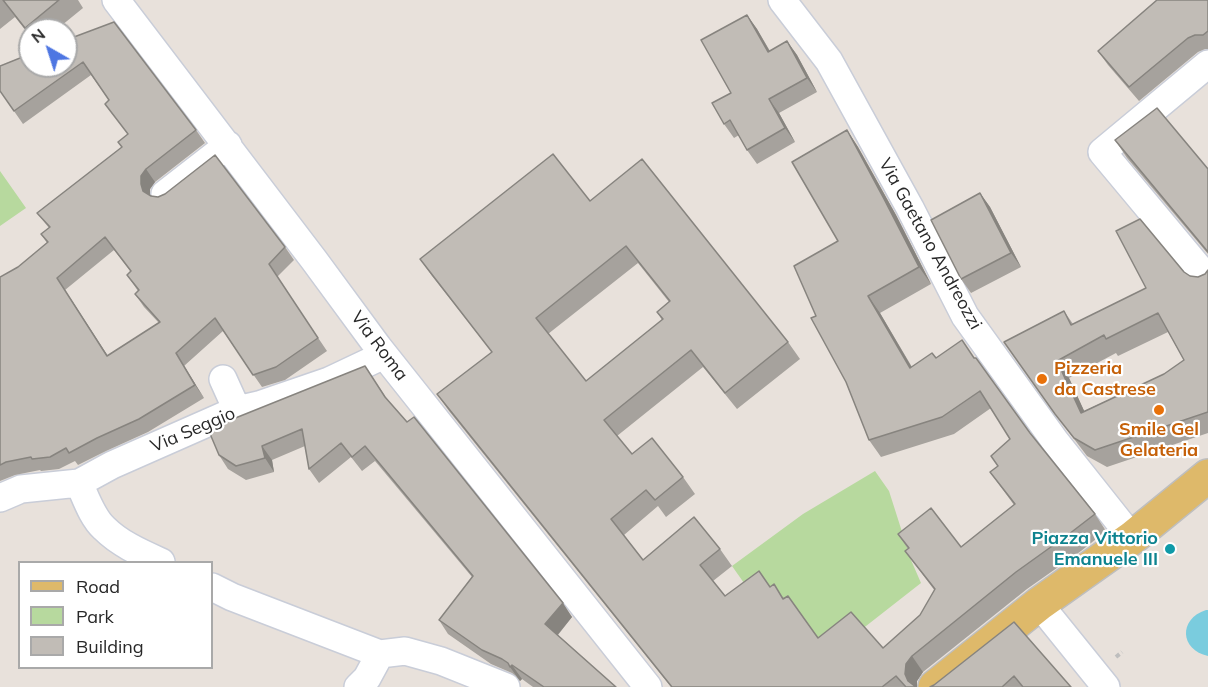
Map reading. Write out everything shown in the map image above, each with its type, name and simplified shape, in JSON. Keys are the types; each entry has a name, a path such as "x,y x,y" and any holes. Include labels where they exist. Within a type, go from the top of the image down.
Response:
{"main road":[{"path":"935,687 1039,604 1132,538 1208,476"}],"street":[{"name":"Via Roma","path":"116,0 384,355 648,687"},
{"name":"Via Gaetano Andreozzi","path":"782,0 829,61 910,208 965,315 1055,441 1132,538"},
{"path":"1208,64 1102,152 1208,279"},
{"path":"165,194 228,146"},
{"name":"Via Seggio","path":"0,498 21,489 79,483 112,465 237,410 259,405 329,381 384,355"},
{"path":"223,379 237,410"},
{"path":"79,483 93,512 104,528 130,548 159,561"},
{"path":"213,588 380,654 405,651 441,661 506,687"},
{"path":"1039,604 1106,687"},
{"path":"363,682 380,654"}],"green space":[{"path":"0,171 26,208 0,226"},
{"path":"875,471 889,491 911,560 921,583 829,655 756,600 732,566 803,514"}],"water":[{"path":"1208,610 1208,656 1192,648 1186,634 1191,620"}],"building":[{"path":"3,0 59,0 37,18 18,19"},
{"path":"1157,0 1208,0 1208,31 1203,35 1188,38 1129,87 1098,51"},
{"path":"747,15 768,52 787,41 807,78 769,99 785,128 747,150 730,120 724,124 712,103 731,93 701,40"},
{"path":"114,22 196,130 146,169 141,176 143,191 158,197 165,194 215,155 285,247 269,264 318,338 276,367 253,375 215,318 176,353 195,385 139,419 69,453 66,448 50,457 32,459 31,457 0,465 0,277 18,267 48,242 41,234 50,227 37,213 122,147 118,142 128,134 105,104 109,100 83,62 78,66 78,36","holes":["105,237 131,271 127,275 139,290 135,294 160,322 107,356 57,278"]},
{"path":"18,59 18,78 60,78 14,111 0,91 0,66"},
{"path":"1157,108 1208,169 1208,252 1115,140"},
{"path":"847,130 919,267 868,296 910,368 932,353 936,358 962,340 1030,433 1095,514 1016,572 912,656 906,664 905,674 908,681 916,687 906,687 896,676 882,687 672,687 437,394 492,352 420,259 553,154 590,201 642,159 788,342 725,393 691,350 604,420 632,454 652,438 683,477 655,500 646,490 611,519 643,560 694,517 720,549 700,565 725,596 759,571 770,587 774,584 783,599 788,596 818,638 851,612 883,648 920,615 935,589 905,551 909,548 898,534 931,508 961,547 1015,504 990,472 998,466 991,456 1010,439 980,391 942,417 869,440 846,382 811,318 816,316 794,266 838,241 792,162","holes":["626,246 670,301 657,312 663,319 586,381 536,318"]},
{"path":"980,193 1011,253 961,279 931,220"},
{"path":"1140,219 1184,272 1198,277 1208,270 1208,412 1095,450 1074,438 1004,342 1064,311 1071,325 1146,288 1116,231","holes":["1158,313 1184,360 1164,374 1081,413 1057,361 1104,335 1106,339"]},
{"path":"365,366 385,397 407,422 414,417 563,603 545,624 616,687 544,687 512,665 510,667 502,659 482,650 439,620 473,576 365,446 352,457 341,443 309,469 302,429 262,446 265,458 236,466 219,455 208,429"},
{"path":"1014,622 1071,687 1023,687 1014,676 1002,687 930,687 934,685"}],"place":[{"name":"Pizzeria da Castrese","path":"1042,379"},
{"name":"Smile Gel Gelateria","path":"1159,410"},
{"name":"Piazza Vittorio Emanuele III","path":"1170,549"}]}
